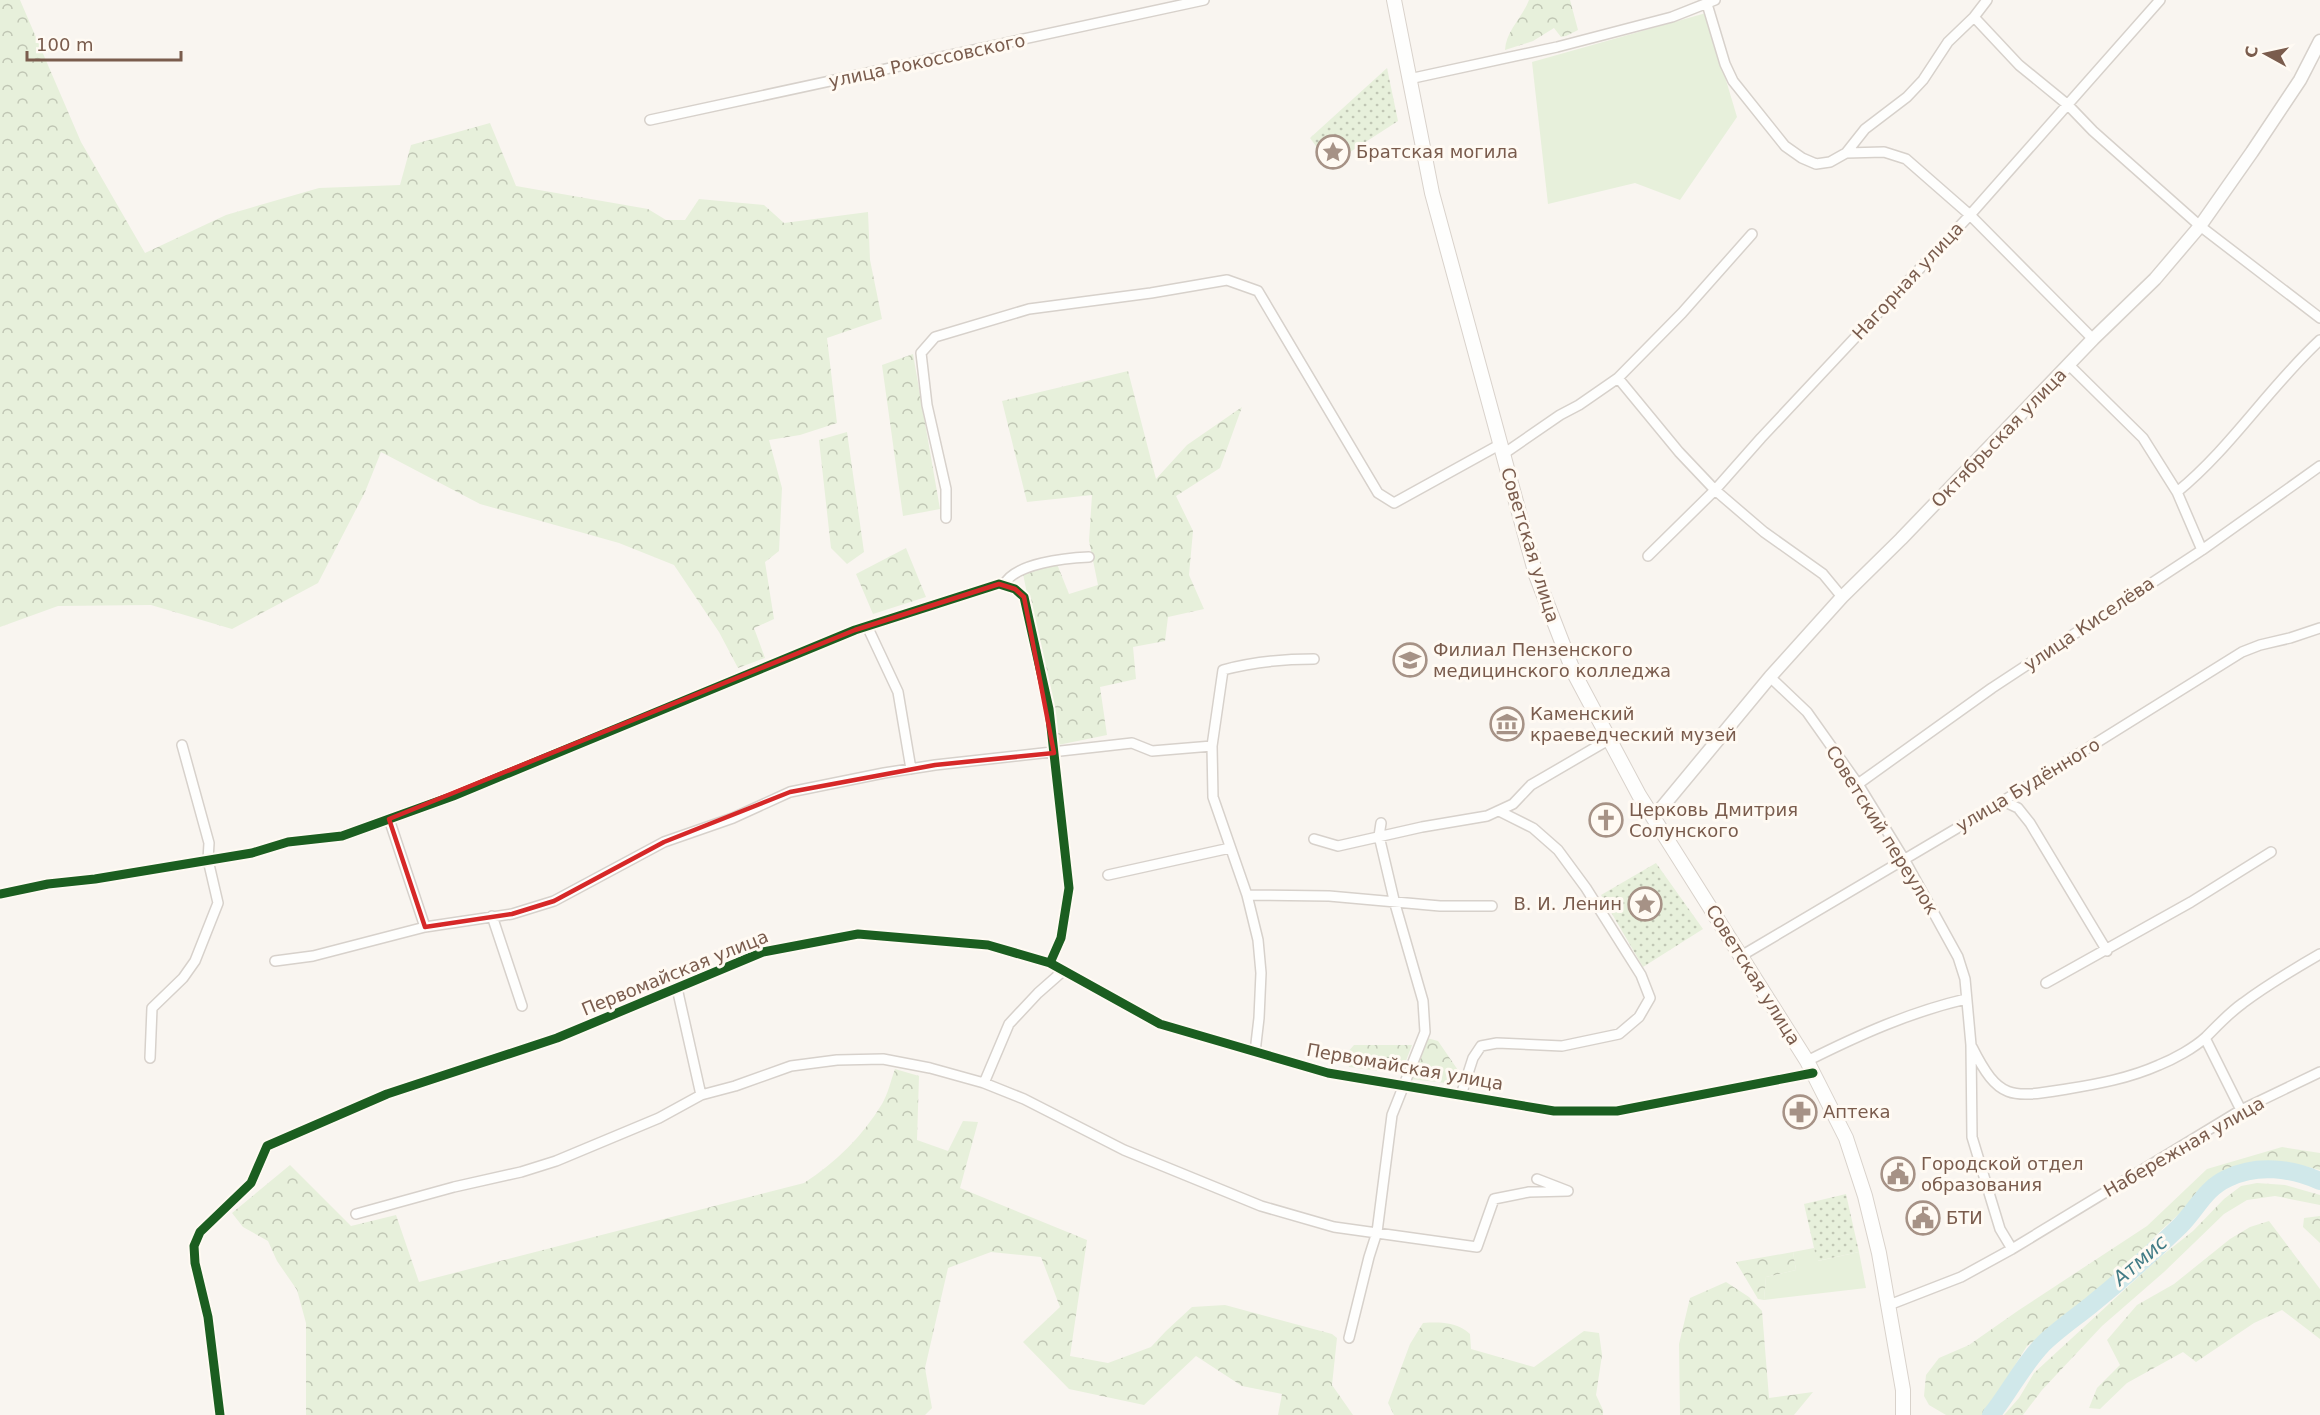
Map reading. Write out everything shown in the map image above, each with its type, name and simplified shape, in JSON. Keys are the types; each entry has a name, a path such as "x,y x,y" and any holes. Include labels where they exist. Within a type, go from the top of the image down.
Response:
{"main road":[{"name":"Советская улица","path":"1394,0 1432,193 1536,575 1564,650 1610,740 1654,817 1810,1067 1846,1138 1865,1196 1889,1305 1903,1390 1903,1415"}],"street":[{"name":"улица Рокоссовского","path":"650,120 1204,0"},
{"path":"1409,79 1568,44 1672,17 1711,2 1725,64 1733,81 1785,146 1802,158 1816,164 1830,162 1846,153 1865,129 1907,97 1923,80 1947,42 1974,17 1987,0"},
{"name":"Нагорная улица","path":"1648,556 1715,490 1970,215 2160,0"},
{"path":"1974,17 2019,65 2068,105 2093,131 2200,226 2320,318"},
{"name":"Октябрьская улица","path":"1654,817 1770,677 1842,597 1909,531 2093,339 2155,279 2200,226 2288,98 2320,41"},
{"path":"1846,153 1884,152 1906,159 1970,215 2093,339"},
{"path":"946,518 946,489 927,405 921,354 935,337 1029,309 1151,293 1227,280 1258,291 1378,493 1394,503 1501,450 1618,378 1682,312 1752,234"},
{"path":"2176,492 2197,475 2294,365 2320,340"},
{"path":"2069,365 2143,438 2176,492 2202,550"},
{"path":"1618,378 1679,452 1715,490 1764,532 1823,574 1842,597"},
{"name":"улица Киселёва","path":"1858,784 1992,688 2202,550 2320,466"},
{"path":"1004,585 1007,579 1035,566 1065,558 1089,557"},
{"path":"0,894 48,884 95,879 252,853 288,842 342,836 453,796 867,626 999,584 1015,589 1024,597 1049,709 1069,888 1061,938 1050,963"},
{"path":"867,626 898,692 911,769"},
{"name":"улица Будённого","path":"1741,956 2003,801 2247,649 2320,628"},
{"path":"1255,1052 1261,973 1257,940 1247,895 1213,797 1212,746 1223,670 1288,659 1314,659"},
{"name":"Советский переулок","path":"1770,677 1807,712 1858,784 1904,859 1958,957 1965,979 1971,1045 1972,1137 2000,1228 2012,1249"},
{"path":"1314,839 1338,846 1487,816 1514,804 1531,785 1610,740"},
{"path":"275,961 313,956 426,927 512,914 554,902 664,842 733,818 790,792 911,769 1132,743 1152,751 1212,746"},
{"path":"150,1058 152,1008 183,978 195,960 218,903 208,860 209,843 182,745"},
{"path":"2003,801 2018,808 2030,823 2107,951"},
{"path":"1461,1095 1473,1058 1481,1046 1497,1043 1562,1046 1619,1034 1639,1017 1650,998 1641,975 1586,888 1558,850 1533,828 1499,811"},
{"path":"389,819 426,927"},
{"path":"1349,1338 1377,1232 1392,1115 1425,1032 1424,1001 1395,904 1379,836 1381,823"},
{"path":"1108,875 1230,848"},
{"path":"2046,983 2107,951 2271,852"},
{"path":"1247,895 1329,896 1395,904 1492,906"},
{"path":"492,916 522,1006"},
{"name":"Первомайская улица","path":"220,1415 208,1317 195,1263 194,1246 200,1232 251,1183 267,1146 387,1094 557,1038 763,952 858,934 988,945 1050,963 1160,1024 1255,1052 1328,1073 1554,1111 1617,1112 1810,1067"},
{"path":"1971,1045 1983,1069 1999,1088 2012,1094 2037,1094 2088,1086 2135,1074 2161,1065 2205,1038 2243,1002 2320,954"},
{"path":"984,1083 1009,1024 1038,993 1063,971"},
{"path":"677,988 701,1095"},
{"path":"1810,1067 1874,1028 1928,1008 1966,999"},
{"path":"2205,1038 2241,1110"},
{"path":"356,1214 556,1161 659,1118 701,1095 735,1086 791,1066 837,1060 883,1059 930,1068 984,1083 1024,1099 1124,1150 1212,1188 1261,1206 1334,1227 1477,1247 1494,1199 1529,1192 1568,1191 1537,1179"},
{"name":"Набережная улица","path":"1889,1305 1961,1277 2012,1249 2241,1110 2320,1072"}],"highlighted area":[{"path":"999,584 1015,589 1024,597 1054,753 935,765 790,792 664,842 554,901 512,914 425,927 389,819 855,630"}],"green space":[{"path":"0,0 20,0 81,142 145,253 226,215 319,188 400,185 411,145 490,123 516,186 648,209 666,220 685,220 699,199 764,205 784,223 868,212 870,260 882,319 827,338 837,423 800,435 769,440 782,488 779,551 765,562 774,619 754,628 765,658 738,668 719,632 674,565 619,543 480,504 381,452 365,492 318,583 232,629 151,605 58,606 0,627"},
{"path":"1529,0 1570,0 1578,30 1561,37 1554,28 1533,41 1505,50 1508,37"},
{"path":"1706,13 1737,117 1680,200 1635,183 1548,204 1532,62"},
{"path":"1387,68 1398,121 1330,165 1310,138"},
{"path":"913,354 940,509 903,516 882,365"},
{"path":"1128,371 1156,479 1187,445 1242,407 1220,468 1176,496 1193,531 1189,575 1204,609 1168,617 1165,641 1133,647 1136,679 1100,687 1107,735 1058,745 1023,574 1057,564 1069,594 1098,585 1089,541 1092,495 1027,502 1002,401"},
{"path":"847,432 864,552 847,564 831,548 819,440"},
{"path":"906,548 926,597 873,614 856,574"},
{"path":"1656,863 1703,929 1643,967 1601,895"},
{"path":"1427,1038 1438,1041 1462,1076 1455,1084 1410,1079"},
{"path":"1354,1045 1412,1045 1401,1074 1349,1067 1346,1054"},
{"path":"895,1069 919,1076 917,1140 948,1151 963,1121 978,1122 960,1188 1087,1240 1070,1356 1108,1363 1151,1347 1192,1307 1225,1305 1332,1334 1337,1338 1332,1385 1353,1415 1278,1415 1282,1394 1242,1386 1196,1356 1144,1405 1069,1389 1023,1342 1060,1307 1041,1257 991,1252 948,1268 925,1368 932,1408 925,1415 306,1415 306,1323 297,1290 277,1261 268,1241 243,1227 232,1213 290,1165 351,1226 396,1215 419,1282 804,1183 837,1157 866,1127 884,1100"},
{"path":"2282,1147 2320,1153 2320,1170 2296,1164 2265,1165 2247,1168 2205,1184 2194,1200 2154,1237 2132,1263 2104,1288 2027,1346 1984,1415 1946,1415 1929,1405 1924,1396 1926,1375 1939,1358 1969,1345 2147,1226 2207,1169"},
{"path":"2257,1183 2285,1185 2320,1195 2320,1205 2275,1196 2247,1200 2224,1214 2164,1272 2102,1326 2042,1390 2023,1415 2004,1415 2019,1398 2034,1373 2159,1258 2193,1231 2224,1199 2241,1186"},
{"path":"1846,1194 1859,1252 1817,1261 1804,1204"},
{"path":"2320,1216 2320,1243 2303,1227 2304,1218"},
{"path":"2269,1221 2320,1289 2320,1339 2282,1310 2254,1323 2196,1362 2183,1352 2127,1383 2100,1409 2089,1408 2097,1388 2120,1365 2107,1340 2137,1305 2174,1284 2230,1239 2250,1227"},
{"path":"1814,1248 1818,1261 1859,1252 1866,1288 1764,1300 1766,1277 1796,1270 1793,1252"},
{"path":"1793,1252 1796,1270 1766,1277 1764,1300 1758,1299 1736,1262"},
{"path":"1726,1282 1749,1297 1762,1311 1769,1398 1813,1392 1794,1415 1680,1415 1679,1344 1690,1298"},
{"path":"1423,1323 1442,1323 1460,1327 1470,1334 1471,1349 1534,1367 1584,1331 1599,1333 1602,1355 1596,1395 1603,1415 1394,1415 1388,1403 1410,1344"}],"waterway":[{"name":"Атмис","path":"1991,1415 2042,1345 2148,1256 2180,1226 2207,1193 2220,1182 2239,1174 2262,1169 2297,1173 2320,1181"}],"cycle path":[{"path":"0,894 48,884 95,879 252,853 288,842 342,836 453,796 855,630 999,584 1015,589 1024,597 1049,709 1069,888 1061,938 1050,963"},
{"path":"220,1415 208,1317 195,1263 194,1246 200,1232 251,1183 267,1146 387,1094 557,1038 763,952 858,934 988,945 1050,963 1160,1024 1328,1073 1554,1111 1617,1111 1813,1073"}],"place":[{"name":"Братская могила","path":"1333,152"},
{"name":"Филиал Пензенского медицинского колледжа","path":"1410,660"},
{"name":"Каменский краеведческий музей","path":"1507,724"},
{"name":"Церковь Дмитрия Солунского","path":"1606,820"},
{"name":"В. И. Ленин","path":"1645,904"},
{"name":"Аптека","path":"1800,1112"},
{"name":"Городской отдел образования","path":"1898,1174"},
{"name":"БТИ","path":"1923,1218"}]}
